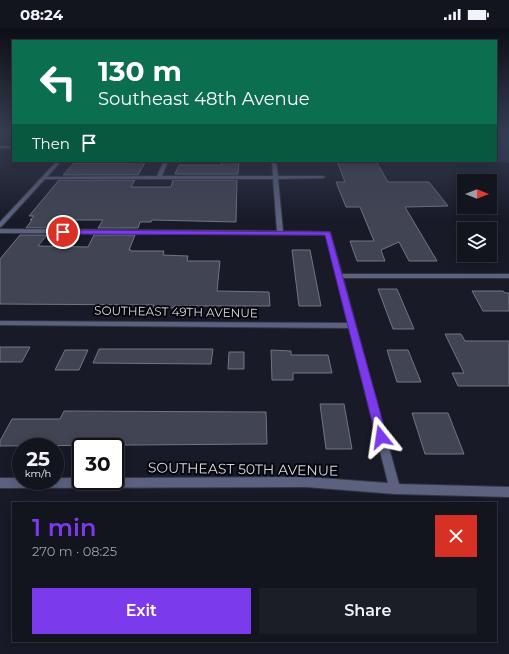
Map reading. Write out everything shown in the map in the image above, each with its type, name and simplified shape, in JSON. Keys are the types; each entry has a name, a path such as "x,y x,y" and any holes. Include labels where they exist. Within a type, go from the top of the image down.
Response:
{"street":[{"path":"0,225 58,162"},
{"path":"159,178 166,162"},
{"path":"274,162 280,233"},
{"path":"43,178 323,178"},
{"path":"0,231 328,233 395,489"},
{"path":"339,276 509,276"},
{"name":"SOUTHEAST 49TH AVENUE","path":"0,323 352,326"},
{"name":"SOUTHEAST 50TH AVENUE","path":"0,483 306,482 395,489 509,492"}],"shaded area":[{"path":"497,161 509,161 509,163 497,162"}],"building":[{"path":"145,162 138,175 63,175 74,163"},
{"path":"222,162 239,162 238,174 175,174 179,165 221,165"},
{"path":"337,162 377,162 388,182 429,182 448,206 405,207 437,261 409,261 399,242 381,250 385,261 357,261 350,241 374,241 360,207 346,207 336,182 345,182"},
{"path":"59,180 135,180 131,187 171,187 173,180 237,180 236,222 152,220 151,222 140,222 138,228 98,228 103,220 57,220 52,228 26,228 34,216 29,216"},
{"path":"20,235 47,235 38,246 88,247 94,235 135,235 129,250 131,251 164,251 163,255 188,256 187,261 220,261 217,291 269,292 270,306 174,306 173,308 153,308 154,305 0,304 0,259"},
{"path":"292,250 310,250 321,306 299,306"},
{"path":"378,289 397,289 414,329 393,329"},
{"path":"472,291 503,291 505,293 509,293 509,311 483,311"},
{"path":"445,334 461,334 465,341 509,341 509,386 458,386 452,373 464,373"},
{"path":"0,347 30,347 22,362 0,362"},
{"path":"99,349 213,349 211,364 93,363"},
{"path":"65,350 88,350 79,370 55,370"},
{"path":"271,350 291,351 291,355 328,355 332,373 293,373 293,380 272,380"},
{"path":"387,350 408,350 421,382 397,382"},
{"path":"229,352 244,352 244,369 228,369"},
{"path":"320,404 344,404 352,449 326,449"},
{"path":"64,411 266,412 267,444 124,445 124,438 72,438 72,445 64,446 64,438 12,438 12,446 0,446 0,441 12,419 60,419"},
{"path":"412,413 448,413 464,454 425,454"}],"route":[{"path":"63,232 328,233 381,437"}]}
